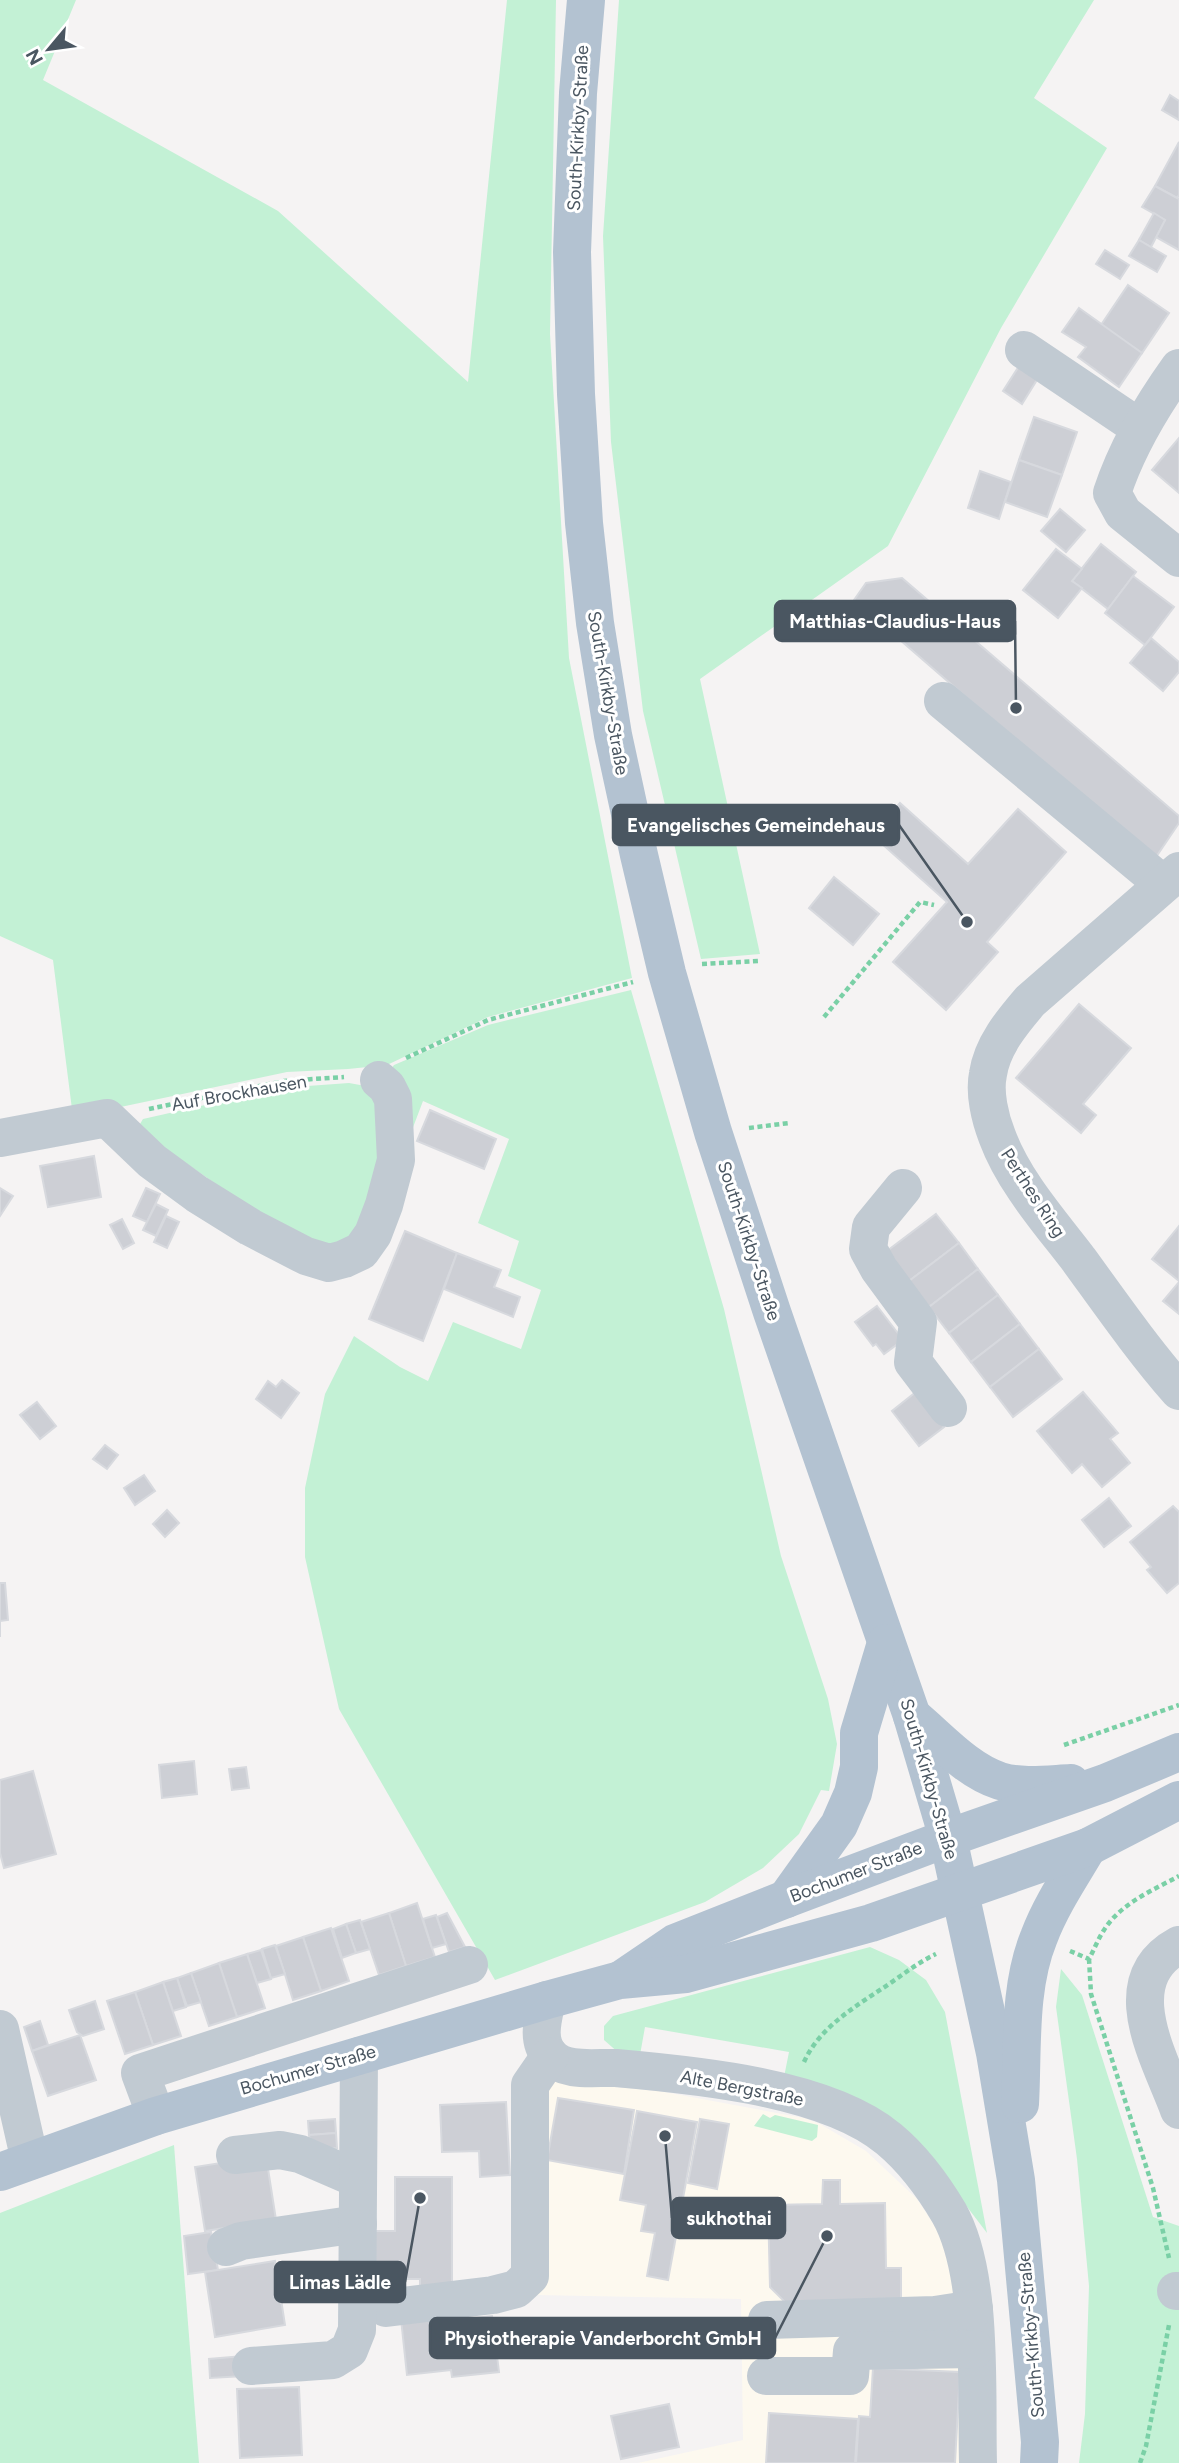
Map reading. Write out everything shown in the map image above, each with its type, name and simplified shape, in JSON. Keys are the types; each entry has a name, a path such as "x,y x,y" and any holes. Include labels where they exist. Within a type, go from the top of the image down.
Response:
{"main road":[{"name":"South-Kirkby-Straße","path":"586,0 578,93 572,252 576,394 584,523 595,623 614,735 667,973 713,1132 912,1716 948,1838 995,2053 1016,2180 1040,2442 1039,2463"},
{"path":"786,1899 839,1825 853,1793 859,1767 859,1733 886,1643"},
{"path":"912,1716 973,1768 1001,1781 1026,1784 1105,1783"},
{"name":"Bochumer Straße","path":"620,1980 675,1943 948,1838 1105,1783 1179,1752"},
{"name":"Bochumer Straße","path":"15,2167 156,2116 547,2000 620,1980 686,1974 871,1923 1088,1846 1179,1800"},
{"path":"1016,2180 1026,1994 1031,1961 1038,1938 1055,1902 1088,1846"}],"street":[{"path":"1024,350 1140,428"},
{"path":"1179,368 1140,428 1112,493 1123,513 1179,558"},
{"path":"943,701 1171,878"},
{"name":"Perthes Ring","path":"1171,878 1044,989 1012,1021 999,1043 988,1074 988,1102 997,1137 1013,1168 1045,1216 1179,1391"},
{"path":"0,1138 107,1118 152,1161 197,1194 306,1256 329,1263 361,1251 373,1234 387,1194 396,1160 393,1098 379,1080"},
{"path":"903,1188 870,1227 868,1249 879,1269 918,1322 913,1362 948,1408"},
{"path":"1179,1945 1165,1952 1154,1965 1147,1981 1144,2001 1146,2021 1179,2110"},
{"path":"156,2116 140,2073 469,1965"},
{"path":"386,2308 493,2295 516,2289 530,2276 530,2085 550,2056 540,2034 547,2000"},
{"path":"0,2029 15,2167"},
{"path":"251,2366 333,2360 349,2350 357,2330 359,2056"},
{"name":"Alte Bergstraße","path":"550,2056 568,2066 615,2068 698,2078 790,2095 868,2124 888,2138 912,2161 950,2215 962,2248 974,2309 978,2463"},
{"path":"235,2155 280,2150 300,2154 358,2179"},
{"path":"226,2247 242,2241 358,2224"},
{"path":"767,2319 935,2315 974,2309"},
{"path":"766,2376 850,2376 852,2351 975,2349"}],"path":[{"path":"824,1017 920,902 934,905"},
{"path":"379,1080 392,1064 488,1020 705,964 758,961"},
{"name":"Auf Brockhausen","path":"107,1118 284,1081 357,1077 379,1080"},
{"path":"1057,1748 1179,1705"},
{"path":"1140,2463 1146,2446 1152,2404 1178,2291 1153,2188 1091,1994 1089,1959 1111,1920 1141,1896 1179,1876"},
{"path":"1060,1947 1089,1959"},
{"path":"790,2095 806,2057 818,2038 846,2014 918,1962"}],"shaded area":[{"path":"538,2080 659,2091 804,2118 820,2124 866,2151 917,2199 949,2248 957,2294 962,2463 638,2463 743,2440 741,2299 537,2295"}],"green space":[{"path":"0,0 76,0 43,80 278,211 468,382 507,0 556,0 550,334 569,658 632,978 488,1017 387,1065 287,1072 73,1117 53,960 0,936"},
{"path":"619,0 1094,0 1034,98 1107,148 1001,328 888,546 700,679 760,954 701,959 643,711 611,442 603,236"},
{"path":"631,990 724,1309 781,1556 828,1699 837,1744 829,1791 821,1790 799,1834 763,1868 705,1902 495,1980 339,1709 305,1557 305,1488 325,1394 354,1336 400,1367 428,1381 453,1322 521,1349 541,1290 508,1276 519,1241 478,1223 509,1139 423,1101 412,1130 383,1080 394,1065 488,1025"},
{"path":"349,1083 371,1087 389,1125 353,1247 309,1249 137,1129 143,1119 280,1088"},
{"path":"870,1947 899,1960 926,1980 945,2012 987,2233 942,2174 784,2077 789,2052 645,2027 640,2055 620,2054 604,2040 604,2026 613,2016"},
{"path":"1061,1969 1082,1995 1153,2217 1179,2226 1179,2463 1079,2463 1085,2414 1089,2286 1077,2159 1056,2007"},
{"path":"763,2114 770,2118 775,2115 818,2125 817,2137 812,2141 754,2126"},
{"path":"174,2145 199,2463 0,2463 0,2213"}],"building":[{"path":"1170,95 1179,101 1179,120 1162,110"},
{"path":"1179,142 1179,195 1177,198 1155,186"},
{"path":"1155,186 1179,199 1179,250 1156,237 1165,220 1142,207"},
{"path":"1154,213 1165,220 1151,247 1139,240"},
{"path":"1139,240 1166,256 1157,272 1129,256"},
{"path":"1105,250 1129,265 1120,279 1096,264"},
{"path":"1128,285 1169,313 1142,353 1101,325"},
{"path":"1079,308 1142,353 1119,387 1078,357 1086,347 1062,332"},
{"path":"1021,363 1040,375 1022,404 1003,391"},
{"path":"1034,417 1077,432 1062,475 1019,460"},
{"path":"1179,438 1179,493 1152,470"},
{"path":"1019,460 1062,475 1047,517 1005,502"},
{"path":"980,471 1011,482 999,519 968,508"},
{"path":"1060,509 1085,530 1066,552 1041,531"},
{"path":"1101,544 1136,572 1108,609 1072,581"},
{"path":"1056,549 1082,569 1072,581 1082,588 1058,618 1023,590"},
{"path":"1133,576 1174,607 1145,645 1105,613"},
{"path":"902,578 1179,816 1179,823 1154,860 854,600 866,583"},
{"path":"1151,638 1179,662 1179,672 1163,691 1130,663"},
{"path":"900,803 968,864 1018,809 1066,852 987,942 998,952 946,1010 893,962 947,902 872,835"},
{"path":"834,877 879,914 853,945 809,908"},
{"path":"1079,1004 1131,1048 1083,1104 1096,1115 1081,1133 1016,1078"},
{"path":"430,1110 496,1139 484,1169 417,1141"},
{"path":"94,1156 101,1197 48,1207 40,1166"},
{"path":"0,1188 13,1196 0,1216"},
{"path":"146,1188 160,1194 147,1222 133,1216"},
{"path":"156,1204 168,1210 156,1236 143,1230"},
{"path":"936,1214 959,1243 909,1281 887,1251"},
{"path":"166,1216 179,1222 167,1248 154,1242"},
{"path":"122,1219 134,1243 123,1249 110,1225"},
{"path":"1179,1226 1179,1281 1152,1259"},
{"path":"405,1231 457,1253 423,1341 369,1319"},
{"path":"959,1243 978,1269 929,1307 909,1281"},
{"path":"457,1253 501,1270 494,1287 520,1297 513,1317 444,1289"},
{"path":"978,1269 998,1295 949,1333 929,1307"},
{"path":"1179,1282 1179,1314 1163,1301"},
{"path":"998,1295 1020,1324 971,1362 949,1333"},
{"path":"877,1306 903,1340 884,1354 876,1344 873,1346 855,1322"},
{"path":"1020,1324 1039,1349 990,1387 971,1362"},
{"path":"1039,1349 1062,1379 1013,1417 990,1387"},
{"path":"282,1380 299,1393 281,1418 256,1399 268,1381 276,1387"},
{"path":"916,1392 944,1427 919,1446 892,1411"},
{"path":"1083,1392 1118,1433 1110,1439 1130,1463 1102,1487 1082,1464 1072,1473 1037,1431"},
{"path":"37,1402 56,1426 40,1439 20,1415"},
{"path":"105,1445 118,1455 107,1469 93,1459"},
{"path":"144,1475 155,1491 135,1505 124,1488"},
{"path":"1109,1498 1131,1526 1104,1547 1082,1520"},
{"path":"1173,1506 1179,1512 1179,1583 1167,1593 1147,1570 1151,1567 1130,1542"},
{"path":"167,1510 179,1523 165,1537 153,1524"},
{"path":"0,1583 5,1583 8,1620 0,1621"},
{"path":"194,1761 197,1794 162,1798 159,1765"},
{"path":"246,1767 249,1788 232,1790 229,1769"},
{"path":"33,1771 56,1854 4,1868 0,1853 0,1780"},
{"path":"417,1903 435,1957 406,1966 389,1913"},
{"path":"389,1913 406,1966 379,1975 361,1922"},
{"path":"447,1913 465,1947 449,1952 437,1917"},
{"path":"436,1915 446,1944 432,1948 423,1919"},
{"path":"360,1920 370,1949 356,1953 346,1924"},
{"path":"346,1924 356,1953 342,1958 333,1929"},
{"path":"331,1928 349,1981 321,1991 303,1937"},
{"path":"303,1937 321,1991 293,2000 276,1946"},
{"path":"275,1945 285,1974 271,1978 262,1949"},
{"path":"261,1950 271,1979 257,1983 247,1954"},
{"path":"247,1954 265,2008 237,2017 219,1963"},
{"path":"219,1963 237,2017 209,2026 191,1973"},
{"path":"191,1973 201,2002 187,2006 177,1978"},
{"path":"177,1978 186,2007 173,2011 163,1982"},
{"path":"163,1982 181,2036 153,2045 135,1992"},
{"path":"135,1992 153,2045 125,2054 107,2001"},
{"path":"95,2001 104,2029 83,2036 77,2032 69,2010"},
{"path":"40,2021 48,2045 32,2051 24,2027"},
{"path":"80,2035 96,2080 48,2096 32,2051"},
{"path":"558,2098 634,2110 624,2174 547,2160"},
{"path":"506,2102 510,2175 480,2177 479,2151 442,2152 440,2105"},
{"path":"637,2111 697,2122 668,2280 647,2276 655,2233 641,2231 646,2205 620,2200"},
{"path":"335,2119 336,2133 309,2135 308,2121"},
{"path":"700,2119 729,2124 717,2189 688,2183"},
{"path":"336,2133 337,2148 311,2150 309,2135"},
{"path":"266,2156 276,2220 205,2231 195,2167"},
{"path":"395,2177 452,2177 452,2290 420,2298 420,2279 395,2279 395,2268 371,2268 371,2231 395,2231"},
{"path":"823,2180 840,2180 840,2204 885,2203 886,2268 901,2268 901,2304 788,2305 770,2287 768,2205 822,2204"},
{"path":"211,2232 218,2270 188,2274 184,2236"},
{"path":"275,2261 285,2325 215,2337 205,2272"},
{"path":"444,2315 445,2321 492,2316 499,2372 452,2377 451,2370 407,2375 401,2319"},
{"path":"243,2356 244,2376 210,2378 209,2359"},
{"path":"873,2368 960,2372 955,2463 856,2463 859,2416 870,2417"},
{"path":"299,2387 302,2455 240,2458 237,2389"},
{"path":"669,2404 679,2447 621,2459 611,2416"},
{"path":"769,2413 858,2419 855,2463 766,2463"}],"place":[{"name":"Matthias-Claudius-Haus","path":"1016,708"},
{"name":"Evangelisches Gemeindehaus","path":"967,922"},
{"name":"sukhothai","path":"665,2136"},
{"name":"Limas Lädle","path":"420,2198"},
{"name":"Physiotherapie Vanderborcht GmbH","path":"827,2236"}]}
